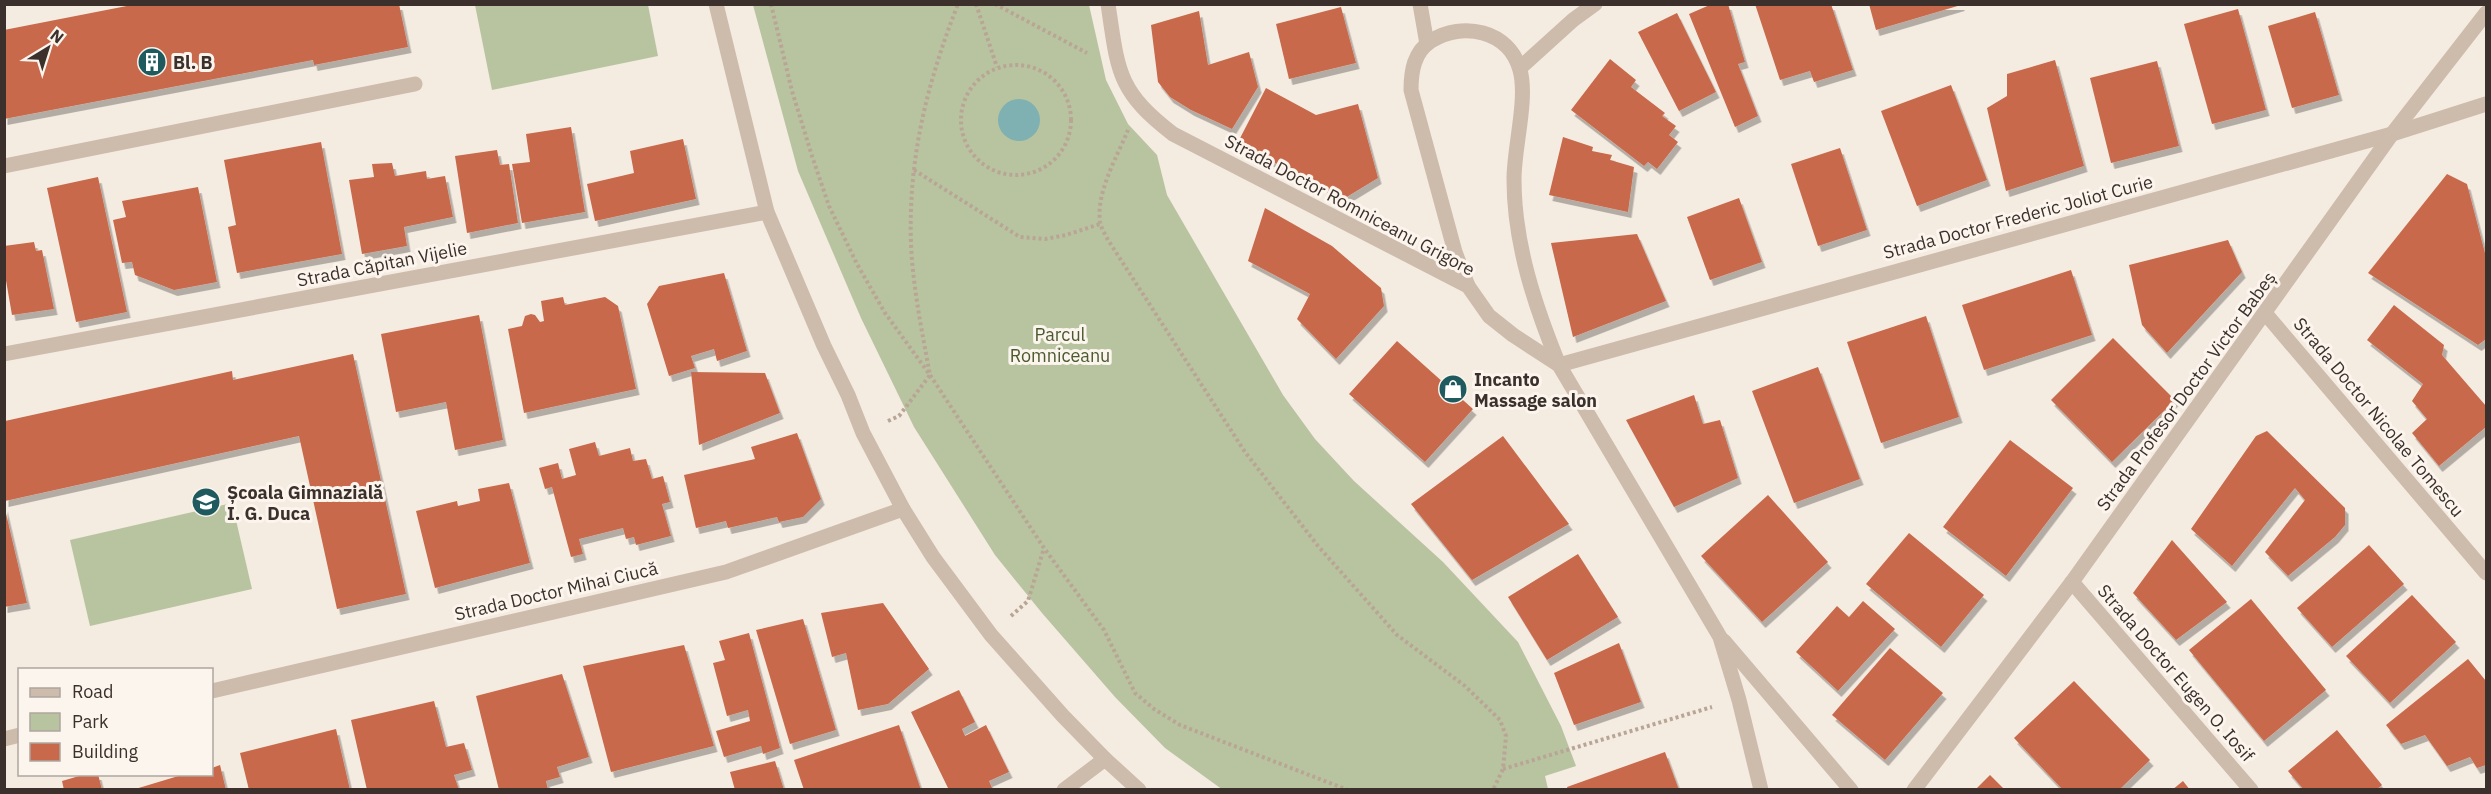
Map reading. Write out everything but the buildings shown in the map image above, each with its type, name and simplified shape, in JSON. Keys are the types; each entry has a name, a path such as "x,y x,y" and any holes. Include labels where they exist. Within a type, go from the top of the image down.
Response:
{"street":[{"path":"716,4 767,212 863,433 903,508 933,557 991,635 1105,759 1139,789"},
{"name":"Strada Doctor Romniceanu Grigore","path":"1108,4 1118,68 1126,86 1138,104 1173,135 1468,286 1489,316 1513,335 1559,365 1720,637 1739,700 1761,789"},
{"path":"1420,4 1427,44"},
{"path":"1520,68 1573,20 1595,4"},
{"name":"Strada Profesor Doctor Victor Babeș","path":"1914,789 2072,582 2392,134 2487,13"},
{"path":"1468,286 1455,252 1411,90 1411,74 1416,57 1427,44 1438,37 1466,29 1483,31 1498,40 1510,52 1520,68 1522,85 1514,180 1517,219 1532,291 1559,365"},
{"path":"4,166 415,84"},
{"name":"Strada Doctor Frederic Joliot Curie","path":"1559,365 2392,134 2487,104"},
{"name":"Strada Căpitan Vijelie","path":"4,354 767,212"},
{"name":"Strada Doctor Nicolae Tomescu","path":"2265,313 2487,573"},
{"name":"Strada Doctor Mihai Ciucă","path":"213,691 726,572 903,508"},
{"name":"Strada Doctor Eugen O. Iosif","path":"2072,582 2251,789"},
{"path":"1720,637 1851,789"},
{"path":"1064,789 1105,759"}],"path":[{"path":"771,4 792,91 829,206 857,264 879,303 930,375 1044,548 1104,630 1135,693 1154,709 1180,725 1348,789"},
{"path":"863,433 899,416 930,375 915,288 911,244 914,170 919,129 930,83 958,4"},
{"path":"976,4 997,67"},
{"path":"995,4 1118,68"},
{"path":"1014,64 1032,66 1048,75 1061,87 1069,104 1071,121 1068,139 1059,155 1046,166 1029,174 1010,176 992,170 977,159 966,145 960,126 961,108 968,90 980,76 997,67 1014,64"},
{"path":"1138,104 1104,190 1100,207 1100,224 1114,250 1245,452 1318,546 1365,602 1398,635 1465,686 1500,720 1506,736 1503,769 1493,789"},
{"path":"914,170 1020,237 1056,237 1100,224"},
{"path":"991,635 1028,601 1044,548"},
{"path":"1503,769 1739,700"}],"green space":[{"path":"475,5 648,5 658,56 492,90"},
{"name":"Parcul Romniceanu","path":"753,5 1089,5 1106,80 1128,124 1157,155 1167,195 1283,395 1315,439 1354,481 1443,562 1518,642 1561,726 1576,766 1545,776 1548,789 1223,790 1165,748 1115,697 995,555 914,427 861,318 798,171"},
{"path":"232,503 252,589 90,626 70,540"}],"water":[{"path":"1019,99 1027,100 1034,105 1039,112 1039,128 1034,135 1027,140 1019,141 1011,140 1004,135 999,128 998,120 999,112 1004,105 1011,100"}],"place":[{"name":"Bl. B","path":"152,62"},
{"name":"Incanto Massage salon","path":"1453,389"},
{"name":"Școala Gimnazială I. G. Duca","path":"206,502"}]}
